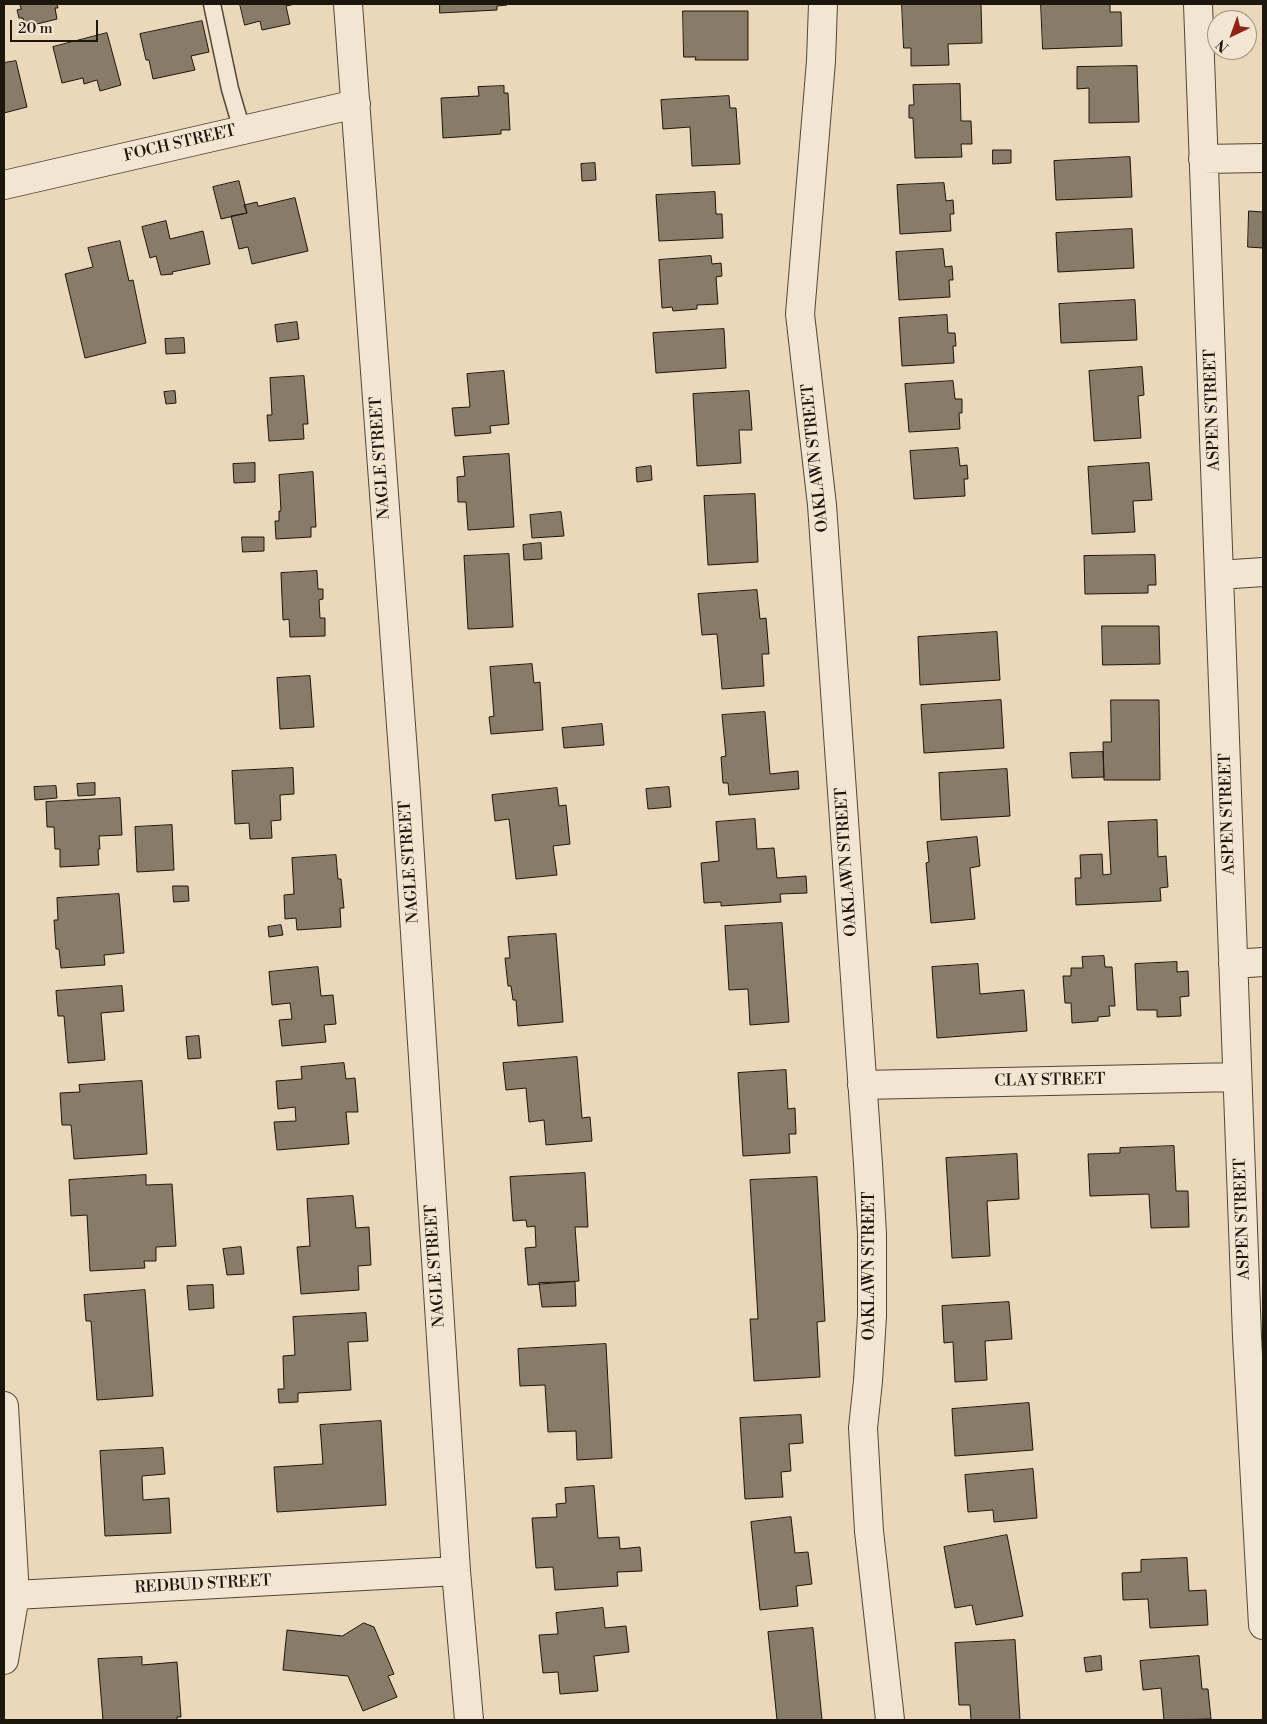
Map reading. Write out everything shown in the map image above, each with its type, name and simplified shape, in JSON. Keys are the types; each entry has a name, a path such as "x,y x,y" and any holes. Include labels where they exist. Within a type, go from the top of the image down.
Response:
{"street":[{"name":"NAGLE STREET","path":"348,4 406,794 456,1571 469,1720"},
{"name":"OAKLAWN STREET","path":"824,4 800,314 822,505 872,1234 872,1307 868,1382 863,1428 869,1531 890,1720"},
{"name":"ASPEN STREET","path":"1198,4 1247,1338 1263,1625"},
{"name":"FOCH STREET","path":"4,184 356,104"},
{"path":"1203,159 1263,158"},
{"path":"1219,575 1263,572"},
{"path":"1233,964 1263,962"},
{"name":"CLAY STREET","path":"862,1085 1237,1077"},
{"path":"4,1406 15,1595 4,1660"},
{"name":"REDBUD STREET","path":"15,1595 456,1571"}],"lane":[{"path":"212,4 230,89 242,130"}],"building":[{"path":"20,4 57,4 58,8 55,8 57,19 25,27 23,18 19,18 17,10 21,9"},
{"path":"240,4 295,4 286,6 290,24 262,30 260,21 245,25"},
{"path":"440,4 507,5 497,6 497,10 440,13"},
{"path":"902,4 981,4 982,43 948,44 949,65 911,66 911,48 904,48"},
{"path":"1041,4 1110,4 1110,12 1121,12 1122,46 1043,49"},
{"path":"683,11 748,11 748,60 695,60 696,57 684,57"},
{"path":"202,21 209,52 191,56 195,70 153,79 140,34"},
{"path":"107,33 121,85 100,91 97,80 84,84 83,78 62,83 53,47"},
{"path":"16,61 27,107 4,113 4,63"},
{"path":"1137,66 1139,122 1089,123 1089,88 1077,89 1077,67"},
{"path":"960,84 961,121 971,121 972,144 961,144 962,157 915,158 913,118 909,118 909,105 914,105 913,85"},
{"path":"504,86 504,93 508,93 510,130 501,130 501,134 443,138 441,98 479,96 478,87"},
{"path":"729,96 730,108 736,108 740,164 692,166 690,127 663,129 661,100"},
{"path":"993,150 1011,150 1011,163 993,164"},
{"path":"1130,157 1132,197 1056,200 1054,161"},
{"path":"595,163 596,180 582,181 581,164"},
{"path":"239,181 247,213 221,219 213,187"},
{"path":"944,183 946,201 953,200 954,214 950,214 951,231 900,234 897,185"},
{"path":"715,192 716,214 722,214 723,238 659,241 656,195"},
{"path":"295,198 308,251 252,264 248,247 239,249 231,216 247,213 244,205 257,202 258,206"},
{"path":"1249,211 1263,212 1263,248 1248,247"},
{"path":"166,221 170,239 203,231 210,264 172,272 173,274 161,275 156,256 150,258 142,227"},
{"path":"1132,229 1134,268 1058,272 1056,233"},
{"path":"120,241 129,281 133,280 146,343 85,358 65,274 93,267 88,248"},
{"path":"943,249 945,267 952,266 953,280 949,280 950,297 899,300 896,252"},
{"path":"711,256 712,264 721,263 722,276 716,277 718,304 697,305 697,309 673,311 672,307 662,308 659,260"},
{"path":"1135,300 1137,340 1061,343 1059,304"},
{"path":"947,315 948,333 955,333 956,346 953,346 954,363 902,366 899,318"},
{"path":"297,322 299,339 277,342 275,325"},
{"path":"724,329 726,368 656,373 653,333"},
{"path":"184,338 185,353 166,354 165,339"},
{"path":"1142,367 1144,395 1138,396 1141,438 1094,441 1089,371"},
{"path":"504,371 509,424 490,426 491,433 455,436 452,408 470,407 467,374"},
{"path":"304,376 308,424 303,424 304,439 269,441 267,415 272,415 270,378"},
{"path":"953,381 955,399 962,399 962,413 959,413 960,429 909,432 905,384"},
{"path":"175,391 176,403 166,404 164,392"},
{"path":"749,391 752,430 739,430 741,463 697,466 693,394"},
{"path":"958,448 960,466 967,465 968,479 964,479 965,496 914,499 910,451"},
{"path":"509,454 514,527 468,530 466,502 458,502 457,477 465,476 463,457"},
{"path":"255,463 255,482 234,483 233,464"},
{"path":"1149,463 1152,500 1133,501 1135,532 1092,534 1088,467"},
{"path":"651,466 652,480 637,482 636,468"},
{"path":"313,472 316,527 311,527 311,537 276,539 275,521 279,521 279,511 281,511 279,475"},
{"path":"755,494 758,562 708,565 704,496"},
{"path":"561,512 564,536 532,538 530,515"},
{"path":"242,537 264,537 264,551 243,552"},
{"path":"541,543 542,559 524,560 523,545"},
{"path":"509,554 513,627 468,629 464,556"},
{"path":"1155,555 1156,585 1148,585 1148,593 1085,594 1084,556"},
{"path":"317,571 318,589 323,589 323,599 319,600 320,618 325,618 325,636 290,637 289,619 283,620 281,573"},
{"path":"757,590 760,619 766,618 769,654 762,654 764,686 722,689 717,634 702,635 698,594"},
{"path":"1102,626 1159,626 1160,664 1103,665"},
{"path":"997,632 1000,680 920,685 918,637"},
{"path":"532,664 534,683 540,682 543,730 491,734 489,717 494,716 490,667"},
{"path":"310,676 314,727 280,729 277,678"},
{"path":"1001,700 1004,748 924,753 921,705"},
{"path":"1111,700 1159,700 1160,780 1104,780 1103,742 1111,742"},
{"path":"765,712 770,774 798,771 799,789 729,795 728,783 723,783 721,757 726,756 722,715"},
{"path":"602,724 604,745 564,748 562,728"},
{"path":"1103,752 1104,777 1072,778 1070,753"},
{"path":"293,768 294,794 280,795 281,820 271,821 272,838 250,839 249,823 235,824 232,771"},
{"path":"1007,769 1010,816 941,820 939,773"},
{"path":"95,783 95,795 78,796 77,784"},
{"path":"56,786 57,798 35,800 34,787"},
{"path":"669,787 671,807 648,809 646,789"},
{"path":"557,788 559,806 566,805 570,844 553,846 557,875 516,879 509,819 495,821 492,795"},
{"path":"120,798 122,835 99,836 99,865 60,867 60,849 55,849 54,827 47,827 46,802"},
{"path":"755,819 757,849 774,848 777,878 806,876 807,893 780,894 781,902 721,906 721,902 704,903 701,863 719,861 716,822"},
{"path":"1157,820 1158,857 1166,856 1168,887 1160,888 1161,901 1076,905 1075,878 1081,878 1080,855 1102,854 1103,875 1111,874 1108,822"},
{"path":"172,825 174,870 137,872 135,827"},
{"path":"977,837 980,866 970,868 975,919 931,923 926,863 929,862 927,842"},
{"path":"336,855 338,879 341,879 344,908 340,908 341,927 297,930 296,918 285,919 284,895 294,894 292,858"},
{"path":"173,886 188,886 189,901 174,902"},
{"path":"119,894 124,953 104,955 105,965 61,968 59,949 56,949 54,920 58,920 57,898"},
{"path":"782,923 789,1022 750,1025 748,989 729,990 725,926"},
{"path":"281,925 283,935 269,937 268,927"},
{"path":"556,934 563,1022 518,1026 516,1000 513,1000 511,986 508,986 505,958 510,958 508,937"},
{"path":"1104,956 1105,967 1112,967 1115,1006 1109,1006 1110,1016 1098,1017 1098,1021 1072,1023 1071,1003 1065,1003 1063,976 1071,976 1071,968 1083,968 1082,957"},
{"path":"1177,962 1177,972 1188,971 1189,996 1180,997 1181,1016 1157,1017 1157,1010 1137,1010 1135,964"},
{"path":"978,964 980,994 1024,990 1027,1031 937,1038 932,967"},
{"path":"318,967 321,996 333,995 336,1024 324,1025 326,1042 282,1046 279,1020 292,1019 290,1003 272,1005 269,972"},
{"path":"122,986 124,1011 101,1013 105,1060 68,1063 64,1016 58,1016 56,991"},
{"path":"199,1036 201,1058 188,1059 186,1037"},
{"path":"577,1057 582,1118 590,1117 592,1141 546,1145 544,1120 529,1122 526,1088 506,1090 503,1063"},
{"path":"344,1063 346,1079 355,1078 358,1112 346,1112 349,1144 277,1150 274,1122 296,1121 295,1107 278,1109 276,1081 302,1079 301,1067"},
{"path":"786,1070 788,1109 795,1108 796,1134 789,1134 790,1153 743,1156 738,1073"},
{"path":"142,1081 147,1154 74,1159 71,1125 62,1125 60,1093 80,1092 79,1085"},
{"path":"1174,1146 1176,1191 1188,1191 1189,1227 1151,1228 1149,1194 1090,1196 1088,1154 1120,1153 1120,1148"},
{"path":"1017,1154 1019,1199 987,1201 990,1256 952,1258 946,1158"},
{"path":"585,1173 588,1227 575,1227 579,1281 528,1285 525,1248 536,1247 535,1226 527,1227 526,1220 513,1221 510,1177"},
{"path":"146,1175 146,1185 172,1184 176,1246 156,1247 156,1261 144,1261 145,1268 90,1271 87,1215 71,1216 69,1180"},
{"path":"817,1177 825,1321 817,1322 820,1377 754,1381 750,1319 758,1319 750,1180"},
{"path":"353,1196 356,1228 369,1227 371,1265 358,1266 359,1290 301,1294 297,1247 310,1246 307,1199"},
{"path":"241,1247 244,1274 227,1275 223,1249"},
{"path":"575,1282 576,1306 542,1307 539,1283"},
{"path":"213,1285 214,1308 189,1310 187,1286"},
{"path":"145,1290 153,1396 97,1400 91,1321 86,1321 84,1295"},
{"path":"1009,1302 1012,1339 985,1341 987,1380 955,1382 953,1342 944,1343 942,1306"},
{"path":"366,1313 368,1341 348,1342 351,1390 298,1393 298,1402 279,1403 278,1389 284,1389 283,1356 295,1355 293,1317"},
{"path":"606,1344 612,1458 577,1460 576,1431 548,1432 545,1385 520,1386 518,1349"},
{"path":"1029,1403 1033,1450 955,1456 952,1409"},
{"path":"801,1415 803,1443 789,1444 791,1471 781,1472 783,1497 745,1499 740,1418"},
{"path":"381,1421 386,1505 277,1512 274,1467 323,1464 320,1425"},
{"path":"163,1448 165,1474 142,1476 143,1500 169,1498 171,1533 105,1536 100,1451"},
{"path":"1033,1469 1037,1518 994,1522 993,1510 968,1512 965,1475"},
{"path":"594,1486 598,1538 619,1537 620,1549 640,1547 642,1571 617,1572 618,1586 555,1590 553,1567 536,1568 532,1518 557,1517 556,1504 566,1503 565,1488"},
{"path":"791,1517 795,1553 808,1552 812,1584 796,1586 798,1606 760,1610 751,1522"},
{"path":"1007,1535 1023,1616 976,1625 972,1605 955,1608 944,1547"},
{"path":"1187,1558 1189,1591 1206,1590 1208,1625 1150,1628 1148,1599 1123,1600 1122,1573 1141,1572 1141,1560"},
{"path":"603,1608 605,1628 626,1626 629,1652 594,1656 598,1691 560,1694 558,1672 543,1673 539,1635 558,1634 556,1613"},
{"path":"364,1623 374,1627 394,1674 388,1676 397,1697 363,1711 348,1676 283,1670 287,1630 342,1636"},
{"path":"813,1628 822,1720 777,1720 768,1632"},
{"path":"1015,1640 1020,1720 971,1720 970,1705 959,1705 955,1643"},
{"path":"1101,1656 1102,1670 1086,1672 1084,1658"},
{"path":"1199,1656 1202,1689 1208,1689 1211,1719 1164,1720 1161,1688 1143,1690 1140,1661"},
{"path":"142,1657 142,1665 177,1662 181,1717 177,1717 177,1720 103,1720 98,1659"}]}
